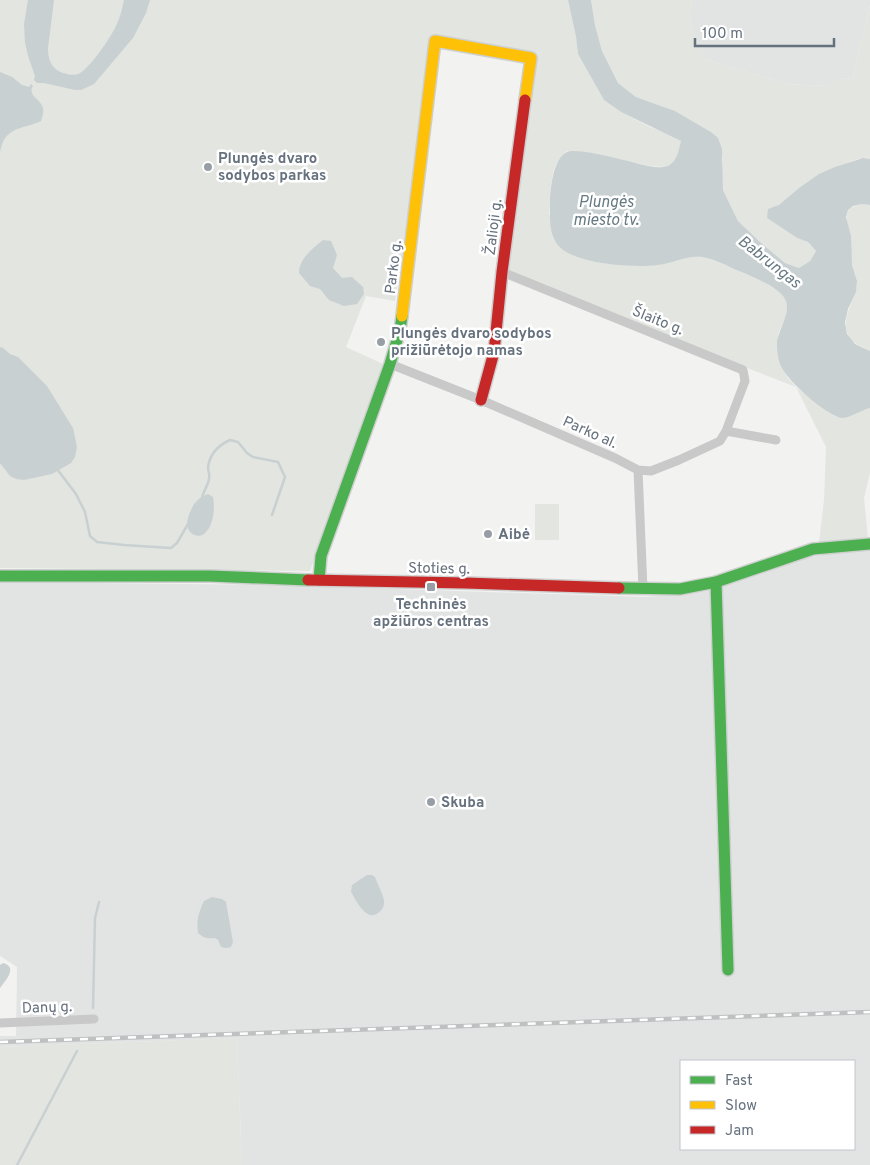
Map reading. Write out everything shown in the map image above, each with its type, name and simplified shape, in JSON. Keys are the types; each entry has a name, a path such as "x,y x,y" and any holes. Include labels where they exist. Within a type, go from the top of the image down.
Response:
{"street":[{"name":"Parko g.","path":"319,580 321,556 390,364 400,330 435,41 531,58"},
{"name":"Žalioji g.","path":"481,400 494,352 502,272 531,58"},
{"name":"Šlaito g.","path":"502,272 743,370 745,381 726,431"},
{"name":"Parko al.","path":"390,364 481,400 638,470"},
{"path":"643,589 638,470 651,471 678,460 720,441 726,431 776,440"},
{"name":"Stoties g.","path":"0,576 210,576 680,589 716,582 813,549 870,544"},
{"path":"716,582 728,970"},
{"name":"Danų g.","path":"0,1023 94,1019"}],"shaded area":[{"name":"Plungės dvaro sodybos parkas","path":"0,0 568,0 578,54 604,100 621,112 681,141 678,155 673,163 665,167 567,151 557,162 555,168 551,184 549,214 590,261 639,266 659,265 687,257 702,257 716,261 764,282 780,292 786,300 787,308 786,317 778,334 782,368 796,387 502,272 533,57 434,38 395,301 366,296 346,347 383,364 310,571 0,568"},
{"path":"591,0 692,0 690,23 704,59 787,84 828,86 841,78 852,79 870,5 870,159 853,161 823,173 794,192 767,218 797,238 808,242 816,251 810,261 799,268 785,263 738,221 723,190 723,157 711,132 675,111 636,97 618,83 602,51"},
{"path":"692,0 870,0 852,79 841,78 828,86 787,84 704,59 690,23"},
{"path":"862,204 870,205 870,351 856,344 848,336 846,325 846,319 857,283 852,264 847,216 850,208"},
{"path":"796,387 832,415 840,418 870,408 870,473 864,498 868,538 819,543 824,500 826,447"},
{"path":"535,504 559,504 559,540 535,540"},
{"path":"870,551 870,1165 242,1165 237,1038 0,1047 0,1036 16,1036 17,967 0,956 0,582 274,585 645,597 706,591 807,558 828,554"},
{"path":"237,1038 242,1165 0,1165 0,1047"}],"water":[{"path":"28,0 54,0 48,48 50,60 59,71 74,75 83,71 105,45 117,23 124,0 150,0 146,13 133,38 94,84 81,90 75,90 37,83 34,80 35,76 25,43 24,24"},
{"name":"Plungės miesto tv.","path":"568,0 591,0 602,51 618,83 636,97 675,111 718,138 722,149 723,190 738,221 785,263 799,268 810,261 816,251 808,242 797,238 767,218 768,209 779,205 819,174 863,158 870,159 870,205 853,206 848,210 846,217 851,236 852,265 857,281 856,292 848,309 845,322 847,334 855,344 870,351 870,408 845,418 836,416 809,398 786,374 779,359 777,343 786,315 787,304 782,294 762,281 702,257 691,257 647,266 604,264 576,257 557,244 553,237 551,226 550,200 554,171 562,156 567,152 573,151 651,167 663,167 670,165 675,160 681,141 621,112 604,100 578,54"},
{"path":"0,72 12,77 22,85 29,87 31,84 33,86 33,95 42,105 43,111 41,121 11,132 3,143 0,152"},
{"path":"323,240 331,241 337,255 333,268 342,278 352,277 363,287 364,294 357,304 344,306 329,300 320,289 310,286 299,273 301,263 311,250"},
{"path":"0,347 18,357 47,386 73,428 77,447 75,457 71,463 52,474 24,480 16,479 10,476 0,463"},
{"path":"208,494 213,497 214,511 212,522 207,531 199,536 191,533 188,528 188,517 196,502"},
{"path":"367,875 375,877 384,900 382,909 374,915 369,915 362,909 351,892 352,885"},
{"path":"212,897 226,902 233,942 231,947 221,947 215,938 206,938 198,933 198,920 204,901"},
{"path":"3,963 10,967 10,971 8,978 0,988 0,965"}],"waterway":[{"path":"202,498 209,481 208,467 211,458 222,444 230,440 238,442 253,457 278,462 285,477 272,515"},
{"path":"57,469 76,494 85,512 90,536 97,542 171,548 177,543 188,524"},
{"path":"93,1008 95,918 99,902"},
{"path":"17,1165 77,1051"}],"railway":[{"path":"0,1042 870,1012"}],"traffic: fast":[{"path":"319,580 321,556 390,364 402,316"},
{"path":"619,588 680,589 716,582 813,549 870,544"},
{"path":"0,576 210,576 308,580"},
{"path":"716,582 728,970"}],"traffic: slow":[{"path":"402,316 435,41 531,58 525,100"}],"traffic: jam":[{"path":"481,400 494,352 502,272 525,100"},
{"path":"308,580 619,588"}],"place":[{"name":"Plungės dvaro sodybos parkas","path":"208,167"},
{"name":"Plungės dvaro sodybos prižiūrėtojo namas","path":"381,342"},
{"name":"Aibė","path":"488,534"},
{"name":"Techninės apžiūros centras","path":"431,587"},
{"name":"Skuba","path":"431,802"}],"water label":[{"name":"Babrungas","path":"770,261"}]}
